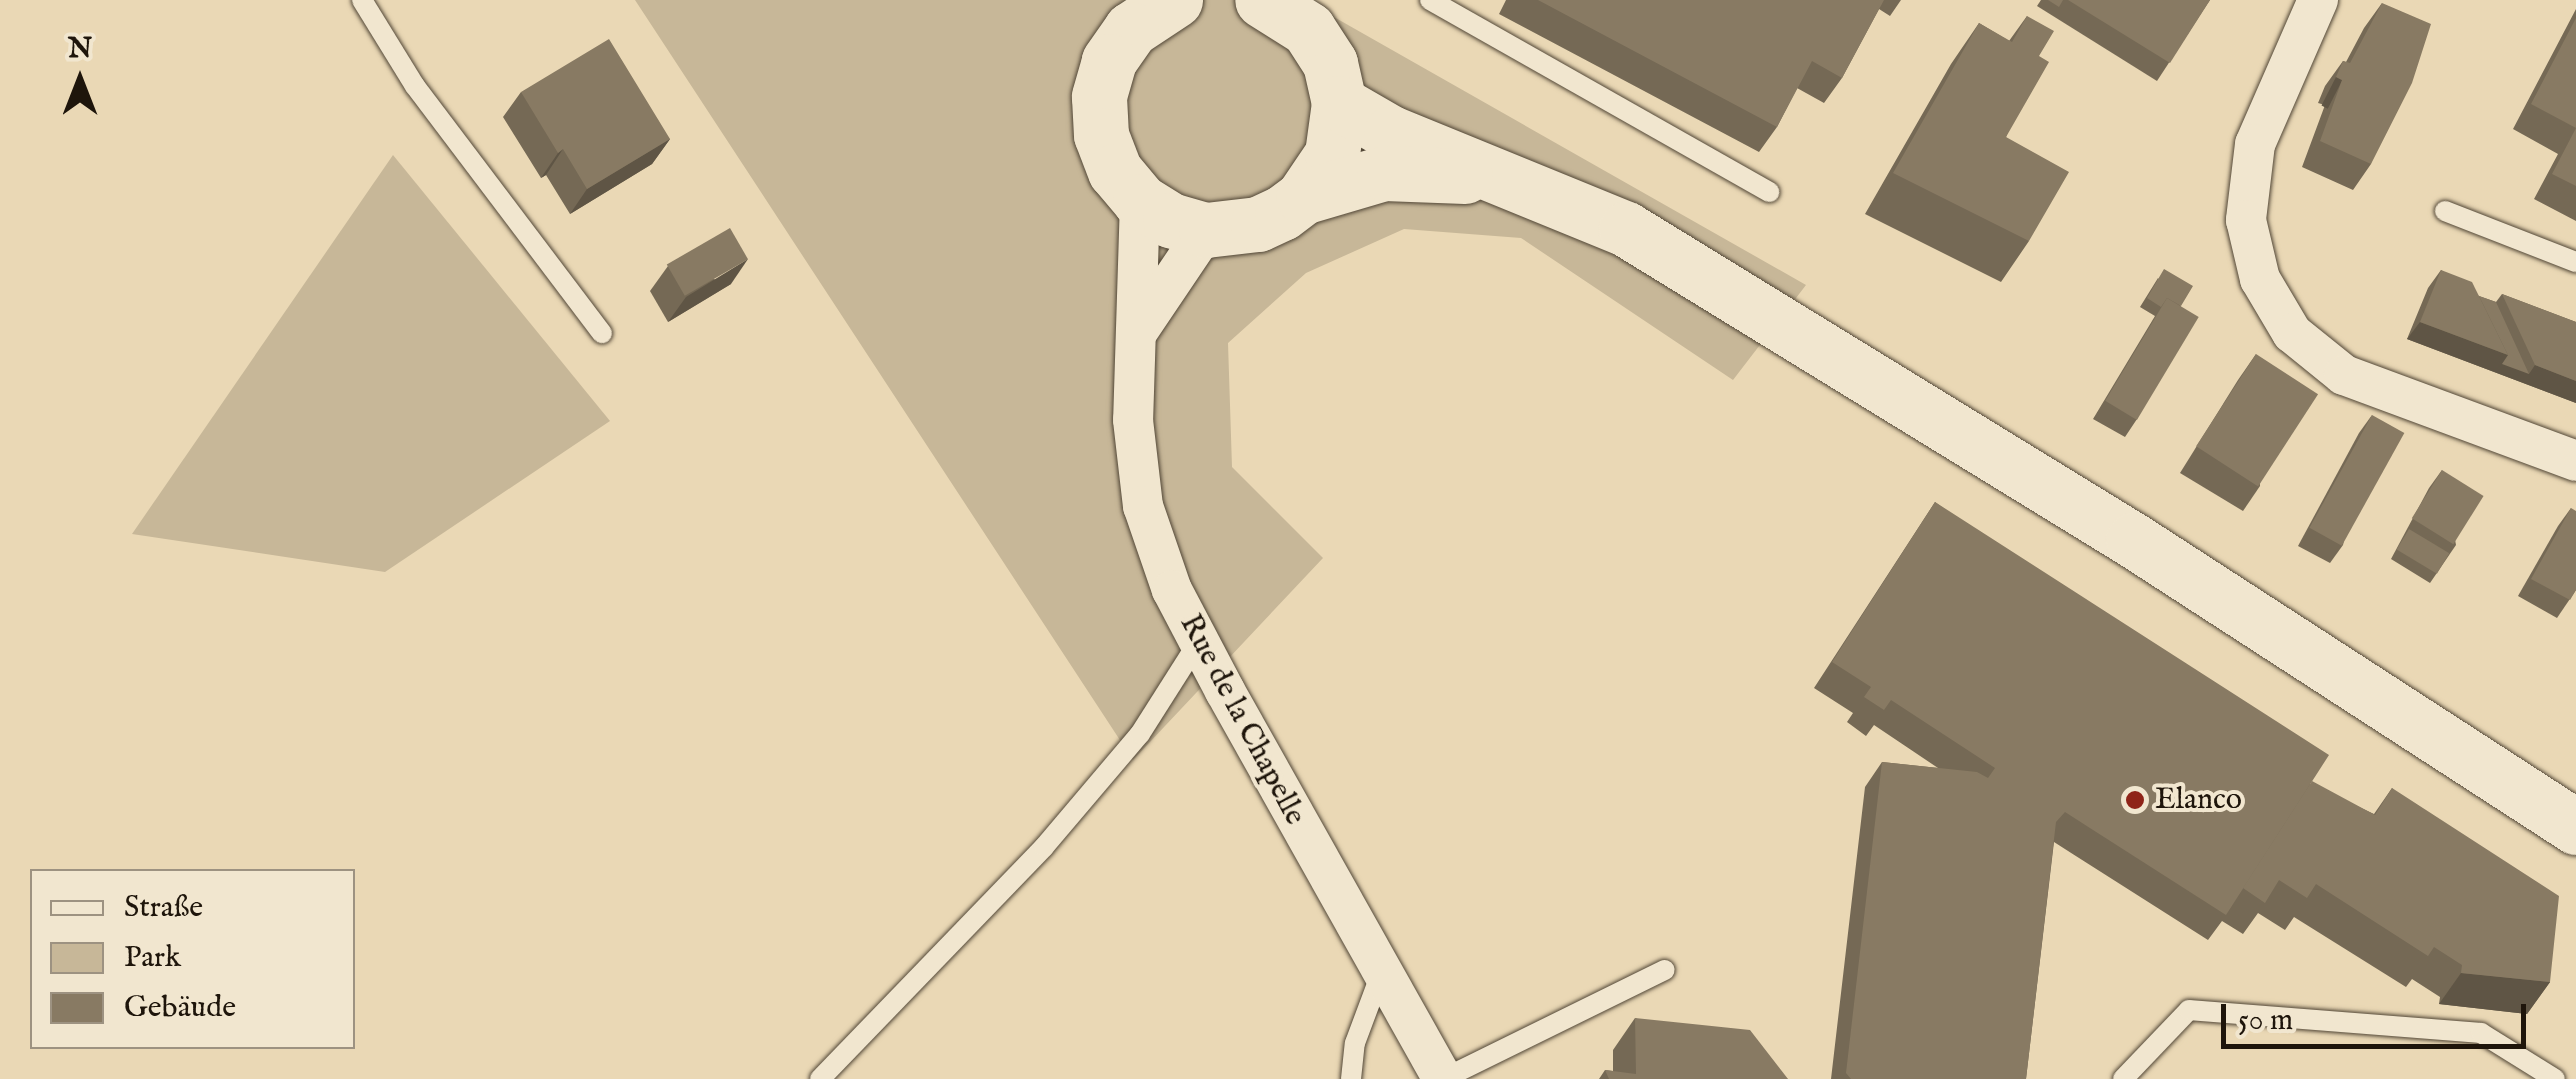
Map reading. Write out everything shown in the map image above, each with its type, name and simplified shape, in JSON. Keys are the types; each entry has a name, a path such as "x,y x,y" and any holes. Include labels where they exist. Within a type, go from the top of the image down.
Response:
{"main road":[{"path":"1275,2 1308,29 1330,63 1339,103 1332,154 1303,196"},
{"path":"1138,10 1104,79 1101,136 1115,172 1140,201 1170,220 1206,230 1258,224 1303,196 1384,174 1504,177"},
{"path":"1339,103 1391,133 1626,229 2133,540 2576,827"}],"street":[{"path":"2318,0 2255,144 2246,220 2260,279 2292,333 2344,375 2576,460"},
{"name":"Rue de la Chapelle","path":"1140,201 1132,420 1143,506 1172,590 1380,976 1443,1079"},
{"path":"1138,331 1206,230"}],"lane":[{"path":"362,0 416,86 602,333"},
{"path":"1430,0 1770,192"},
{"path":"2445,211 2576,262"},
{"path":"820,1079 1044,847 1140,734 1199,641"},
{"path":"1443,1079 1665,970"},
{"path":"1352,1079 1355,1043 1380,976"},
{"path":"2123,1079 2189,1010 2481,1033 2555,1079"}],"green space":[{"path":"635,0 1304,0 1806,285 1733,380 1521,238 1404,229 1306,273 1228,343 1232,467 1323,558 1133,760"},
{"path":"393,155 610,421 385,572 132,534"}],"building":[{"path":"1538,0 1884,0 1842,78 1812,61 1777,127"},
{"path":"2068,0 2210,0 2170,63"},
{"path":"2382,3 2431,24 2412,83 2371,164 2320,141 2342,80 2336,77 2343,61 2350,63"},
{"path":"2027,16 2054,31 2039,56 2049,62 2006,137 2069,172 2029,241 1893,173 1979,23 2012,42"},
{"path":"2576,18 2576,128 2531,104"},
{"path":"609,39 670,139 587,189 563,149 558,153 521,92"},
{"path":"2576,128 2576,186 2552,174"},
{"path":"730,228 748,259 685,296 667,264"},
{"path":"2164,269 2193,286 2181,306 2167,298 2161,307 2147,298"},
{"path":"2441,270 2472,282 2508,355 2420,322"},
{"path":"2502,294 2576,322 2576,381 2535,365"},
{"path":"2479,296 2496,302 2529,374 2502,364 2508,355"},
{"path":"2167,298 2199,317 2137,420 2105,401"},
{"path":"2256,354 2318,394 2258,487 2196,446"},
{"path":"2372,415 2404,433 2342,546 2309,528"},
{"path":"2442,470 2484,496 2453,544 2412,518"},
{"name":"Elanco","path":"1935,502 2329,755 2226,915 2065,812 2056,822 2026,1079 1851,1079 1846,1073 1882,762 1977,772 1988,778 1995,768 1891,700 1884,710 1864,697 1871,687 1832,662"},
{"path":"2571,508 2576,511 2576,590 2570,600 2531,579"},
{"path":"2409,529 2449,553 2437,574 2397,550"},
{"path":"2312,781 2375,815 2392,788 2559,896 2550,982 2461,973 2462,965 2434,947 2428,956 2316,884 2307,898 2279,880 2265,903 2243,888"},
{"path":"1635,1018 1750,1030 1788,1079 1609,1079 1605,1070 1636,1074"}],"place":[{"name":"Elanco","path":"2135,800"}]}
